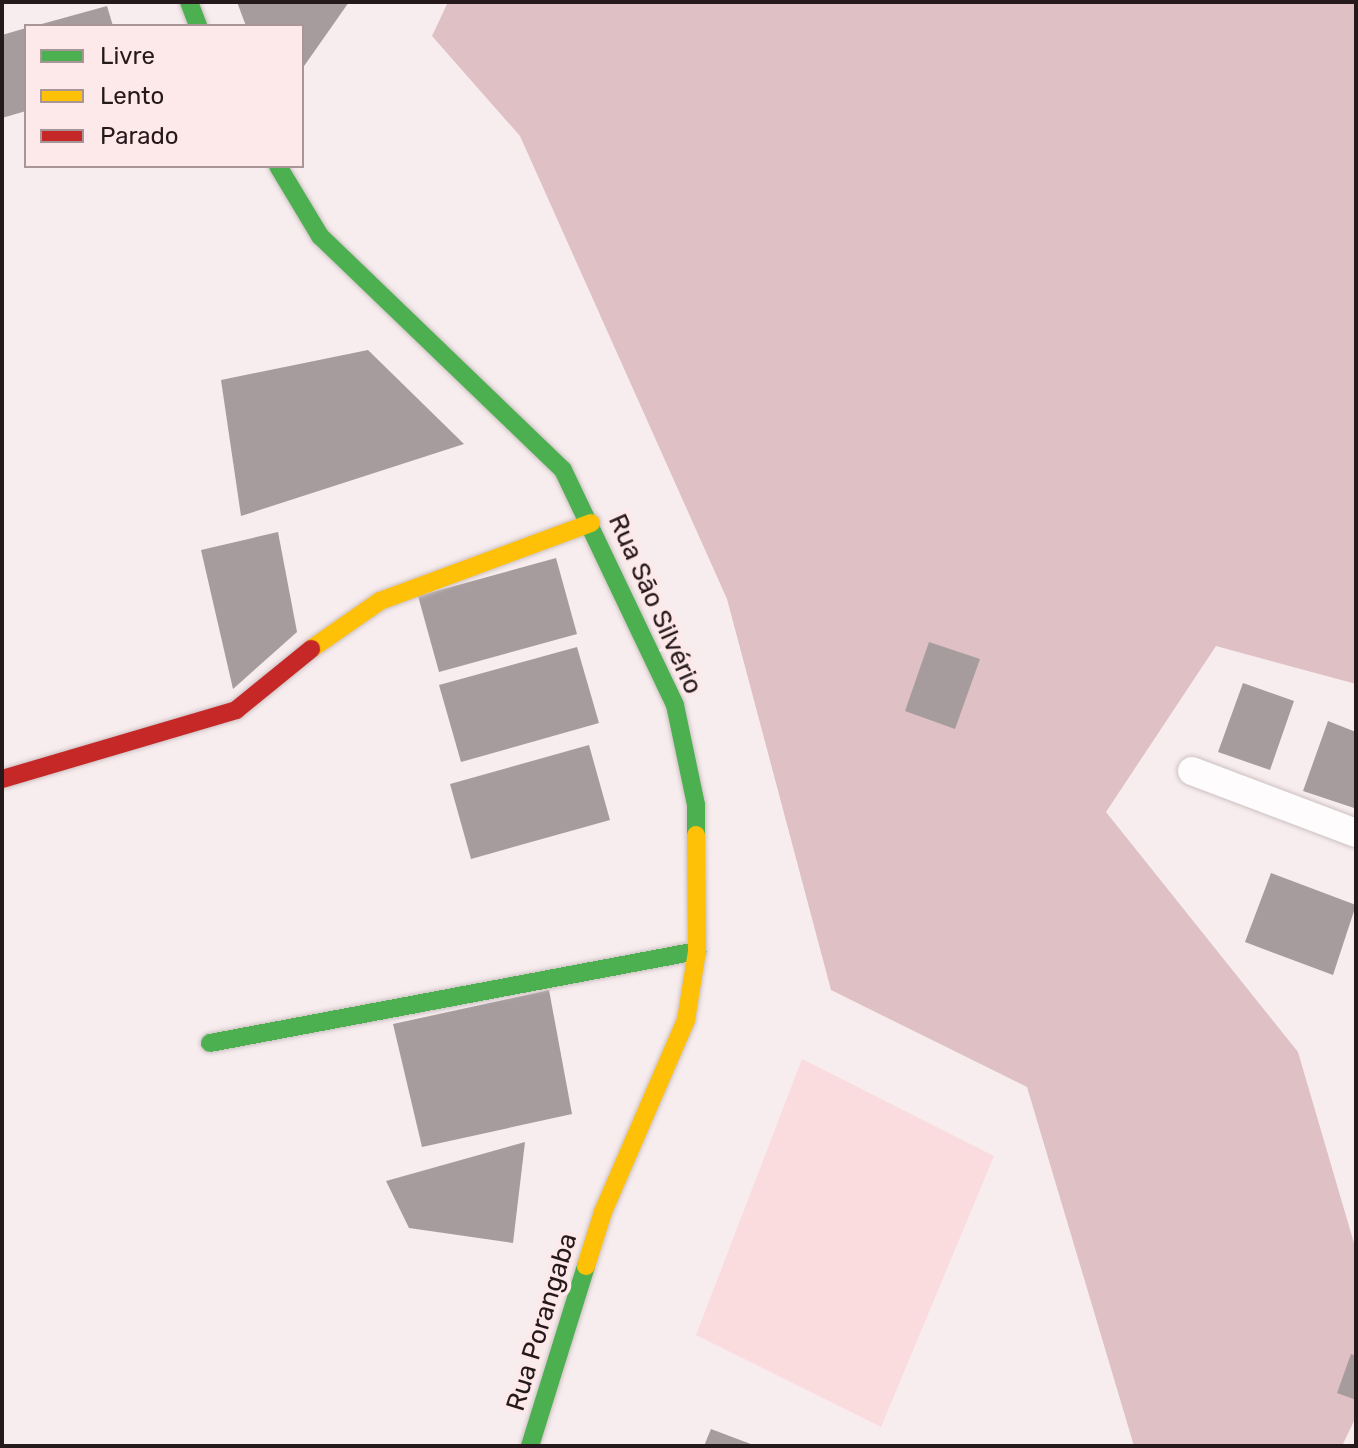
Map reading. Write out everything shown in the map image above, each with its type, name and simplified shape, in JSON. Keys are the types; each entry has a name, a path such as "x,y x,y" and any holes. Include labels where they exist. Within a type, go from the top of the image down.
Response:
{"street":[{"path":"189,2 197,24"},
{"name":"Rua São Silvério","path":"279,168 320,236 563,470 591,523 675,705 696,805 697,951 686,1020 603,1212"},
{"path":"2,779 236,710 337,628 380,601 591,523"},
{"path":"210,1043 697,951"},
{"name":"Rua Porangaba","path":"530,1446 603,1212"}],"lane":[{"path":"1192,771 1356,833"}],"shaded area":[{"path":"448,2 1356,2 1356,684 1216,646 1106,812 1298,1052 1356,1250 1356,1417 1342,1446 1134,1446 1027,1087 831,990 727,599 520,136 432,36"},
{"path":"802,1059 994,1156 881,1427 696,1335"}],"building":[{"path":"237,2 349,2 304,66 304,24 245,24"},
{"path":"107,6 112,24 42,24"},
{"path":"24,29 24,112 2,118 2,35"},
{"path":"368,350 464,444 241,516 221,380"},
{"path":"278,532 297,632 233,689 201,550"},
{"path":"556,558 577,634 439,672 418,596"},
{"path":"929,642 980,659 955,729 905,711"},
{"path":"577,647 599,723 461,762 439,685"},
{"path":"1243,683 1294,701 1270,770 1218,752"},
{"path":"1328,721 1356,732 1354,808 1303,791"},
{"path":"589,745 610,820 471,859 450,784"},
{"path":"1271,873 1356,905 1333,975 1245,942"},
{"path":"549,990 572,1114 422,1147 393,1024"},
{"path":"525,1142 513,1243 409,1228 386,1181"},
{"path":"1351,1354 1356,1356 1356,1400 1337,1393"},
{"path":"711,1429 756,1446 704,1446"}],"traffic: fast":[{"path":"189,2 197,24"},
{"path":"279,168 320,236 563,470 675,705 696,805 696,835"},
{"path":"210,1043 697,951"},
{"path":"530,1446 586,1266"}],"traffic: slow":[{"path":"311,649 380,601 591,523"},
{"path":"586,1266 603,1212 686,1020 697,951 696,835"}],"traffic: jam":[{"path":"2,779 236,710 311,649"}]}
